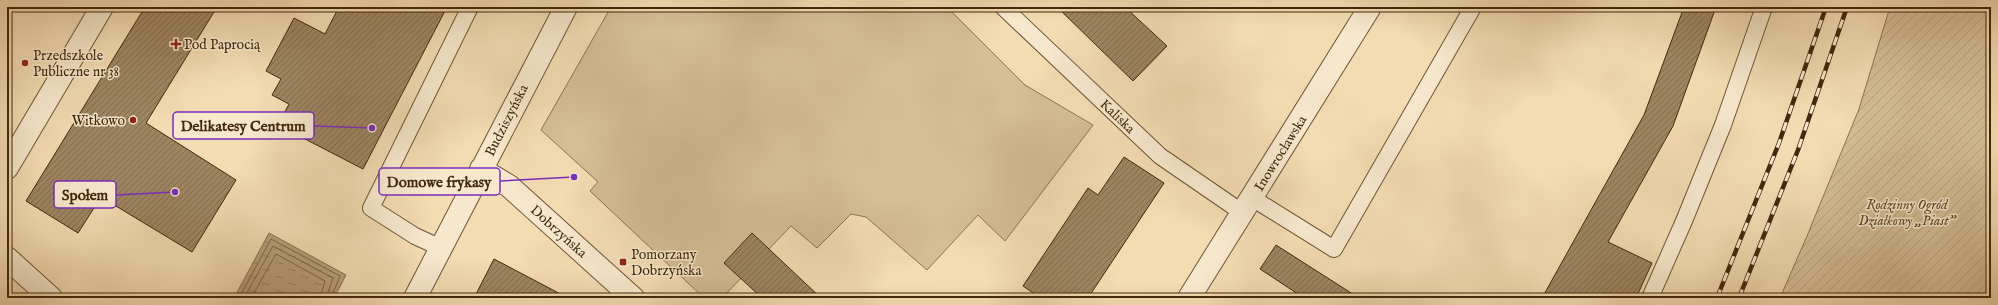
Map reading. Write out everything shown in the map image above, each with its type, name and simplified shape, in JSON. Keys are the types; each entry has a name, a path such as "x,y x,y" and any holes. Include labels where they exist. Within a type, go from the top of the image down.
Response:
{"street":[{"path":"7,168 102,7"},
{"name":"Budziszyńska","path":"415,298 566,7"},
{"name":"Inowrocławska","path":"1189,298 1248,206 1370,7"},
{"name":"Dobrzyńska","path":"481,169 509,186 633,298"},
{"path":"7,258 51,298"}],"lane":[{"path":"441,248 415,236 371,208 470,7"},
{"name":"Kaliska","path":"1003,7 1160,156 1248,206 1334,249 1473,7"},
{"path":"1650,298 1684,221 1723,125 1764,7"}],"green space":[{"path":"611,7 947,7 1025,85 1093,125 1005,241 978,215 927,270 866,217 851,214 817,248 791,226 722,298 704,298 590,191 598,182 541,130"},
{"name":"Rodzinny Ogród Działkowy „Piast”","path":"1890,7 1991,7 1991,298 1780,298 1859,109"}],"water":[{"path":"269,233 346,275 334,298 234,298"}],"building":[{"path":"145,7 217,7 146,123 236,180 192,252 101,197 78,233 26,201"},
{"path":"339,7 447,7 363,169 278,125 289,104 272,95 281,79 266,71 294,18 325,34"},
{"path":"1057,7 1125,7 1167,46 1133,81"},
{"path":"1684,7 1716,7 1673,126 1608,242 1652,263 1636,298 1542,298 1644,115"},
{"path":"1124,157 1164,183 1088,298 1040,298 1023,286 1088,188 1098,195"},
{"path":"752,233 821,298 762,298 724,263"},
{"path":"1276,245 1359,298 1304,298 1260,269"},
{"path":"494,259 568,298 474,298"}],"railway":[{"path":"1717,298 1779,143 1826,7"},
{"path":"1739,298 1798,150 1847,7"}],"place":[{"name":"Pod Paprocią","path":"176,44"},
{"name":"Przedszkole Publiczne nr 38","path":"25,63"},
{"name":"Witkowo","path":"133,120"},
{"name":"Delikatesy Centrum","path":"372,128"},
{"name":"Domowe frykasy","path":"574,177"},
{"name":"Społem","path":"175,192"},
{"name":"Pomorzany Dobrzyńska","path":"623,262"}]}
